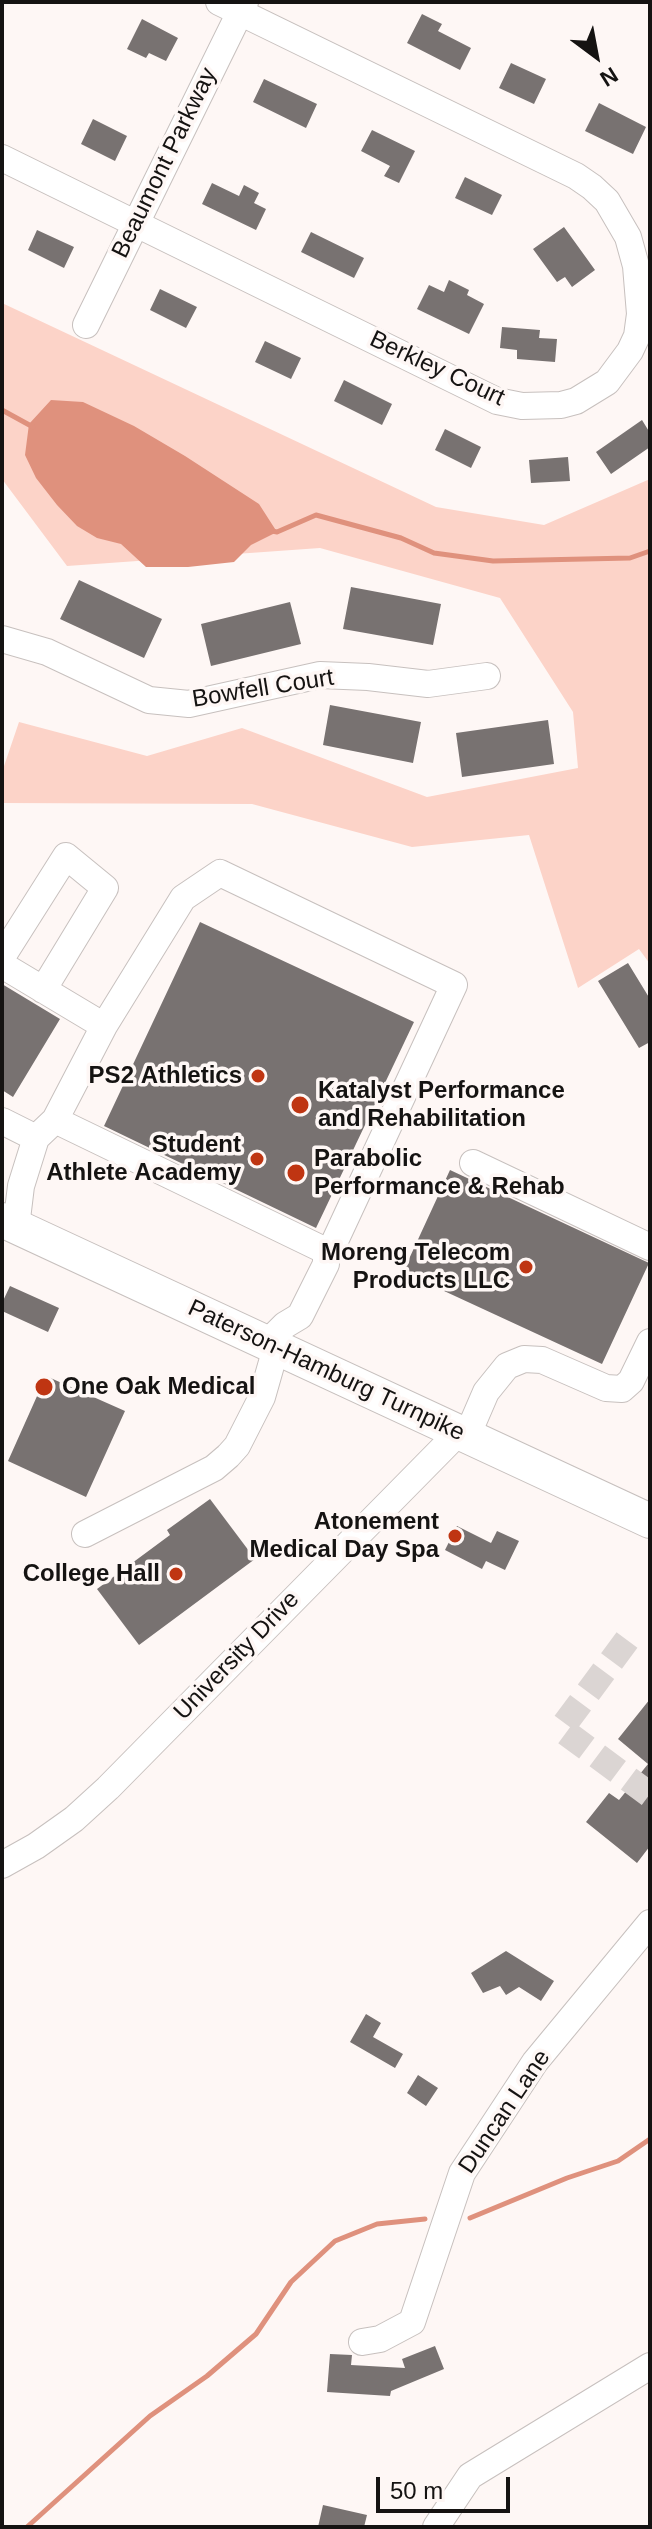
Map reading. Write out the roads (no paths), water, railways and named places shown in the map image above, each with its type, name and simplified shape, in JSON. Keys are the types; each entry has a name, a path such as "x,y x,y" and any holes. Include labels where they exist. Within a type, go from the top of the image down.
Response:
{"main road":[{"name":"Paterson-Hamburg Turnpike","path":"9,1223 650,1521"}],"street":[{"name":"Beaumont Parkway","path":"86,325 235,5"},
{"name":"Berkley Court","path":"2,158 497,401 546,407 576,401 607,382 630,351 637,336 640,314 636,266 628,237 619,218 592,187 576,176 235,5"},
{"name":"Bowfell Court","path":"2,639 47,652 149,700 189,704 320,675 428,684 487,676"},
{"path":"2,957 66,856 105,888 43,990"},
{"path":"9,1223 45,1129 104,1026 183,898 220,873 454,985 334,1243 326,1251 326,1264 300,1316 285,1325 272,1346 262,1397 237,1446 214,1468 85,1534"},
{"path":"2,965 104,1026"},
{"path":"2,1121 45,1129 326,1251"},
{"path":"473,1163 650,1247"},
{"path":"463,1434 486,1392 507,1366 524,1359 542,1360 606,1388 622,1389 631,1381 650,1342"},
{"name":"University Drive","path":"2,1865 74,1819 108,1788 463,1434"},
{"name":"Duncan Lane","path":"362,2342 380,2339 412,2322 462,2173 535,2062 650,1923"},
{"path":"436,2527 470,2476 646,2374"}],"waterway":[{"path":"2,410 33,427"},
{"path":"272,531 277,532 316,515 401,538 434,553 493,561 630,558 650,551"},
{"path":"470,2218 567,2178 618,2161 650,2139"},
{"path":"27,2527 150,2416 207,2376 256,2334 291,2282 335,2241 377,2224 425,2219"}],"tunnel":[{"path":"627,1640 561,1729 650,1795"}],"place":[{"name":"PS2 Athletics","path":"258,1076"},
{"name":"Katalyst Performance and Rehabilitation","path":"300,1105"},
{"name":"Student Athlete Academy","path":"257,1159"},
{"name":"Parabolic Performance & Rehab","path":"296,1173"},
{"name":"Moreng Telecom Products LLC","path":"526,1267"},
{"name":"One Oak Medical","path":"44,1387"},
{"name":"Atonement Medical Day Spa","path":"455,1536"},
{"name":"College Hall","path":"176,1574"}]}
